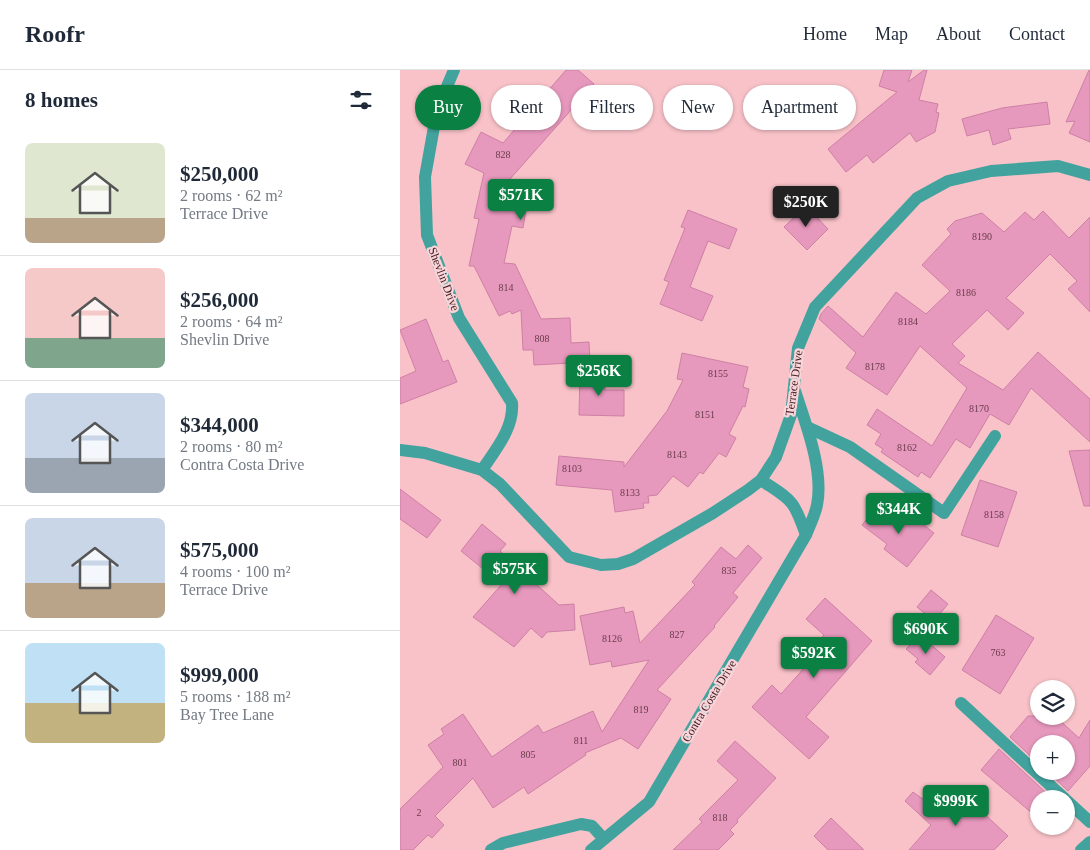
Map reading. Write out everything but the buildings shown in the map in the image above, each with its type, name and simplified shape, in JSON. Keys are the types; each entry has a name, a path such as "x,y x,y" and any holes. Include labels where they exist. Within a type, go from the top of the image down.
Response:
{"street":[{"name":"Shevlin Drive","path":"454,70 437,110 425,177 427,235 459,318 512,402 513,415 508,428 482,470"},
{"name":"Terrace Drive","path":"400,450 425,453 482,470 500,484 569,557 586,563 601,565 618,564 633,559 713,513 761,480 776,457 791,416 798,348 815,307 917,198 948,181 991,171 1058,166 1090,175"},
{"name":"Contra Costa Drive","path":"591,850 603,838 649,802 806,535 817,505 817,475 807,428 794,388"},
{"path":"807,428 850,447 944,512 995,436"},
{"path":"761,480 789,498 797,508 806,535"},
{"path":"961,703 1056,790"},
{"path":"1075,808 1090,822"},
{"path":"491,850 503,843 581,824 592,826 603,838"},
{"path":"1081,850 1090,842"}]}
